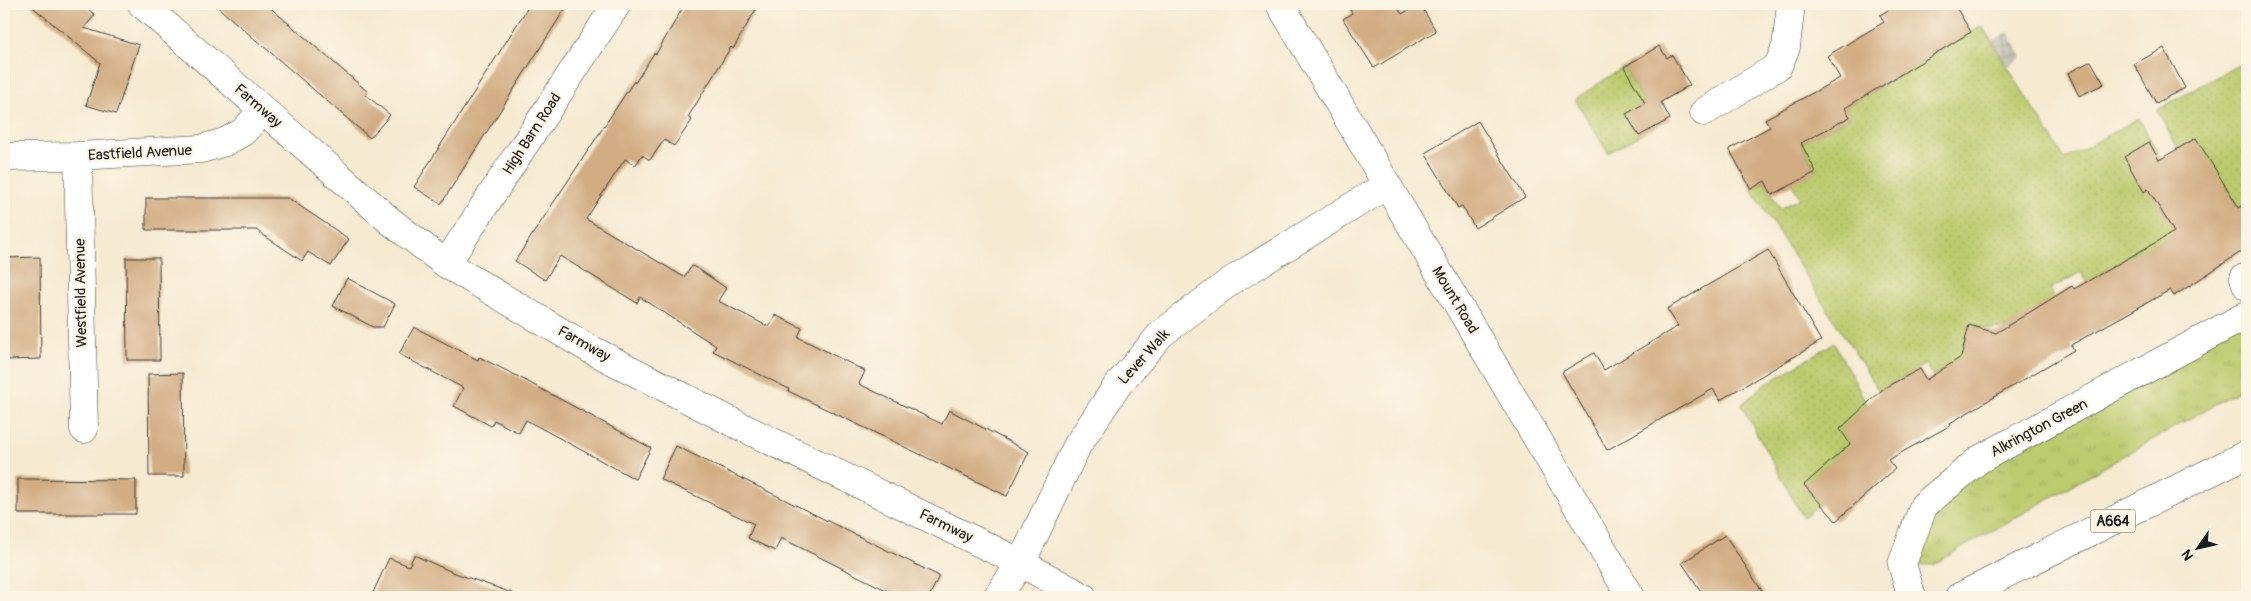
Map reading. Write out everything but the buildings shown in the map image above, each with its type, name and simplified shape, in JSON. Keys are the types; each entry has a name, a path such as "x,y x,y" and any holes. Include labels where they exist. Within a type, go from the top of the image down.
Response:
{"street":[{"name":"Farmway","path":"142,4 390,220 446,264 588,348 738,426 1021,562 1083,597"},
{"name":"High Barn Road","path":"446,264 617,4"},
{"name":"Mount Road","path":"1280,4 1630,597"},
{"path":"1704,112 1778,66 1786,47 1790,4"},
{"name":"Eastfield Avenue","path":"4,156 78,156 201,149 225,142 244,132 263,110"},
{"name":"Westfield Avenue","path":"78,156 84,429"},
{"name":"Lever Walk","path":"998,597 1021,562 1077,446 1117,386 1162,334 1231,280 1388,185"},
{"name":"Alkrington Green","path":"1912,597 1902,564 1924,505 1980,459 2247,315"},
{"name":"A664","path":"1959,597 2247,454"}],"shaded area":[{"path":"2008,32 2022,57 2008,66 2013,74 1975,51"}],"green space":[{"path":"1982,26 2065,159 2139,118 2187,210 2177,237 2141,256 2138,251 2099,275 2112,298 2101,304 2081,272 2050,289 2059,305 2029,319 2007,326 1986,329 1975,327 1973,350 1932,376 1926,364 1879,391 1751,189 1765,181 1780,209 1800,198 1792,184 1816,171 1801,143 1850,117 1845,108"},
{"path":"2247,60 2247,203 2239,208 2226,186 2205,198 2157,110"},
{"path":"1624,67 1645,103 1627,114 1639,136 1608,153 1575,99"},
{"path":"2247,316 2247,386 1932,565 1902,564 1924,505"},
{"path":"1834,343 1875,419 1840,429 1851,444 1804,485 1821,504 1803,517 1741,405 1763,386"}]}
